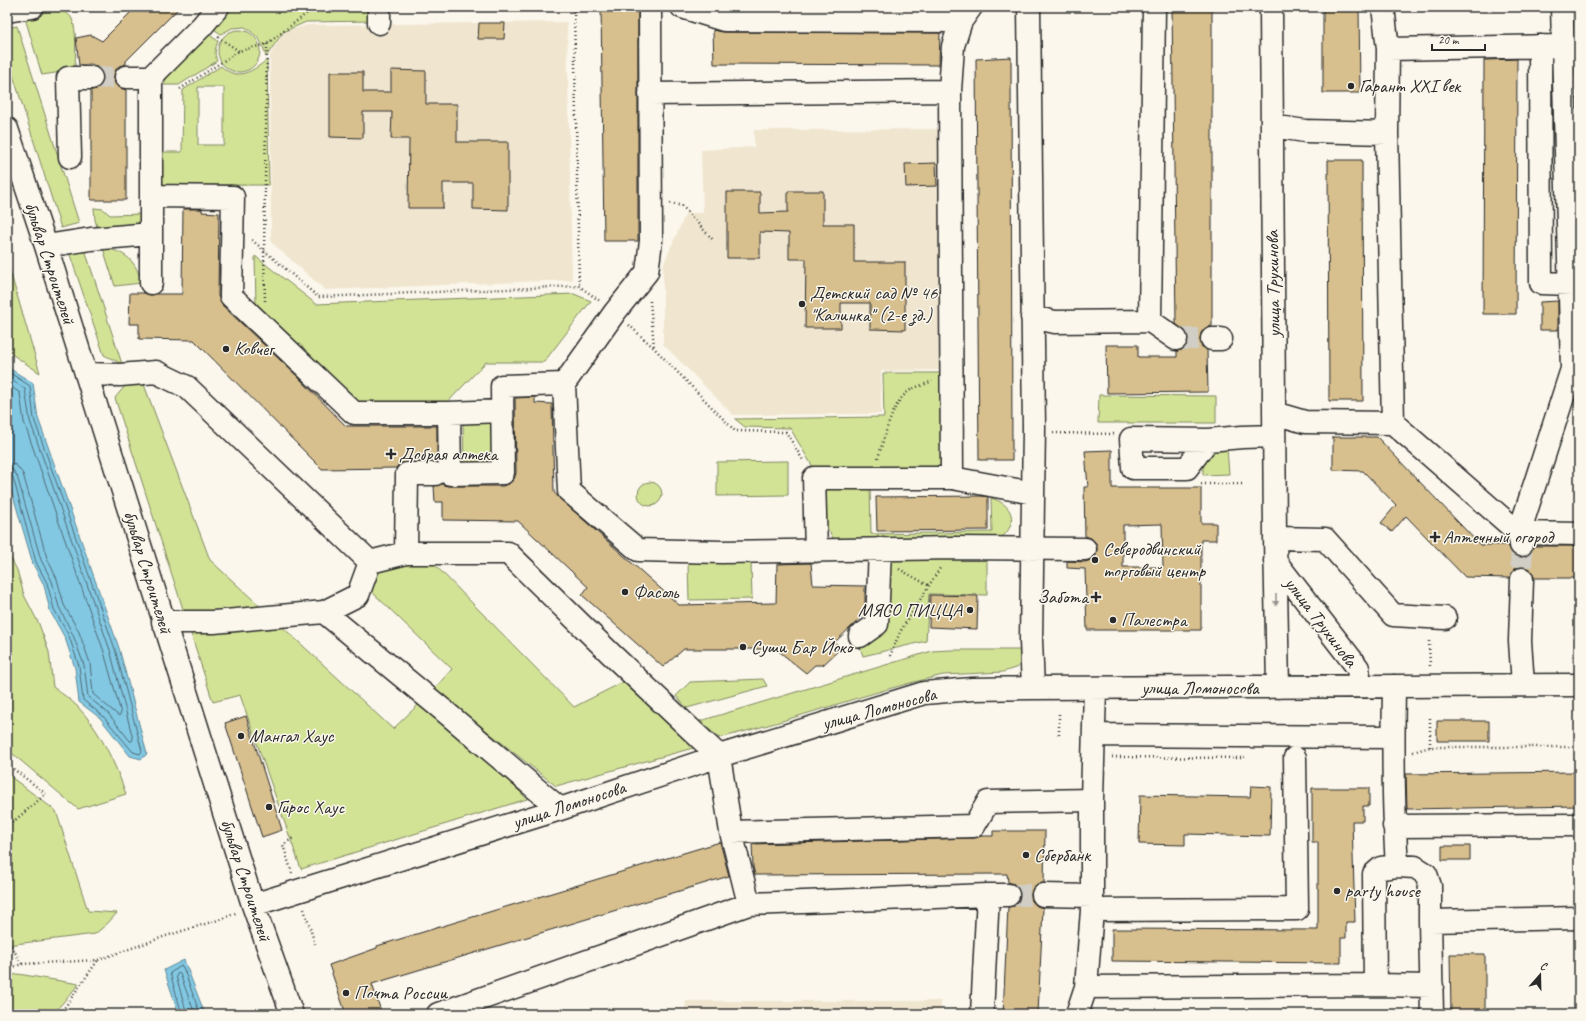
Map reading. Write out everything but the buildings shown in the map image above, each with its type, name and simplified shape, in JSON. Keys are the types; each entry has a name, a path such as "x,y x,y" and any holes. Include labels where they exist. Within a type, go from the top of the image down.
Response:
{"street":[{"path":"7,11 32,7"},
{"path":"151,284 151,77 202,26 218,7"},
{"path":"650,7 651,241 647,272 615,312 564,384 569,491 638,550 722,552 1033,547 1085,549"},
{"path":"682,7 724,20 914,14 966,14 953,46 950,91 952,478"},
{"path":"1029,7 1034,428 1031,641 1033,688"},
{"path":"1150,321 1154,7"},
{"name":"улица Трухинова","path":"1271,7 1274,538 1278,687"},
{"path":"1383,7 1388,49 1387,133 1393,423"},
{"path":"1520,539 1576,364 1571,284 1562,7"},
{"path":"1540,46 1542,283 1571,284"},
{"path":"1388,49 1563,46"},
{"path":"126,77 151,77"},
{"path":"70,156 68,78 91,78"},
{"path":"650,94 950,91"},
{"path":"1272,126 1305,131 1387,133"},
{"name":"бульвар Строителей","path":"7,129 13,167 46,246 253,905 292,1014"},
{"path":"150,196 233,197 231,296 354,413 502,412"},
{"path":"46,246 91,239 151,234"},
{"path":"1032,318 1055,322 1150,321 1176,339"},
{"path":"86,374 120,375 156,372 187,387 370,562"},
{"path":"406,553 407,474 503,473 502,386 564,384"},
{"path":"442,474 449,413"},
{"path":"1274,413 1305,422 1393,423 1520,539 1579,534"},
{"path":"1208,440 1187,468 1133,468 1131,439 1208,440 1274,436"},
{"path":"816,550 814,478 952,478 1033,493"},
{"path":"1274,538 1325,539 1393,615 1445,618"},
{"path":"860,636 877,624 880,549"},
{"path":"370,562 406,553 508,553 666,707 719,756 731,832 749,904"},
{"name":"улица Трухинова","path":"1275,561 1358,668 1360,686"},
{"path":"164,622 214,622 324,612 358,595 370,562"},
{"path":"1522,579 1520,641 1523,685"},
{"path":"324,612 560,809"},
{"name":"улица Ломоносова","path":"253,905 560,809 719,756 924,693 972,689 1033,688 1579,685"},
{"path":"1394,686 1394,826 1397,866"},
{"path":"1078,1014 1086,987 1092,903 1092,800 1095,688"},
{"path":"1094,735 1393,747"},
{"path":"1043,895 1092,903 1296,909 1295,758"},
{"path":"731,832 974,826 988,802 1092,800"},
{"path":"1394,826 1579,825"},
{"path":"1375,985 1374,874 1381,868 1397,866 1415,867 1426,874 1430,886 1432,1014"},
{"path":"438,1014 749,904 998,895 982,1014"},
{"path":"1430,921 1579,918"},
{"path":"1086,987 1432,986"}],"path":[{"path":"180,89 239,51 267,44 314,7"},
{"path":"574,7 579,286"},
{"path":"202,26 239,51"},
{"path":"266,328 264,250 267,44"},
{"path":"650,197 682,206 714,241"},
{"path":"232,226 264,250 318,297 579,286 615,312 654,348 735,431 786,432 814,478"},
{"path":"647,272 654,348"},
{"path":"870,478 893,413 901,399 908,391 925,385 951,368"},
{"path":"1034,428 1053,434 1122,434 1131,439"},
{"path":"1201,484 1242,484"},
{"path":"890,656 900,632 954,548"},
{"path":"1429,641 1430,667"},
{"path":"1059,714 1059,735"},
{"path":"1430,715 1430,748"},
{"path":"1393,747 1579,747"},
{"path":"7,764 46,794 7,827"},
{"path":"7,970 22,964 98,960 166,936 218,920 253,905"},
{"path":"7,940 22,964"},
{"path":"60,1014 98,960"}],"shaded area":[{"path":"567,22 572,280 325,290 271,242 270,55 283,32 307,25"},
{"name":"Детский сад № 46 \"Калинка\" (2-е зд.)","path":"938,129 941,370 881,371 881,414 733,415 663,344 663,265 686,213 703,213 701,150 754,147 754,130"},
{"path":"686,1001 941,1001 941,1014 684,1014"}],"green space":[{"path":"231,7 372,7 372,21 306,22 283,32 266,57 259,40 245,27 232,28 221,34 212,28"},
{"path":"54,11 68,14 73,22 76,43 75,70 42,75 25,18 42,12"},
{"path":"17,26 79,223 61,228 7,56 7,28"},
{"path":"239,30 254,36 260,51 254,66 239,72 224,66 218,51 224,36"},
{"path":"208,34 218,41 215,51 217,61 179,85 164,85 168,74"},
{"path":"267,60 269,185 157,185 156,152 182,152 183,90 221,66 227,71 239,74 250,71","holes":["198,87 224,87 224,145 198,145"]},
{"path":"94,208 103,209 110,215 143,214 143,226 103,229 97,227"},
{"path":"84,247 122,364 104,355 69,252"},
{"path":"103,248 111,249 129,258 139,275 141,283 115,286"},
{"path":"255,256 316,304 574,294 591,301 544,362 486,362 444,406 358,406 256,306"},
{"path":"7,261 40,373 7,351"},
{"path":"883,373 945,373 946,473 817,474 790,428 745,427 735,419 884,417"},
{"path":"143,382 210,560 393,729 421,702 476,748 527,799 301,869 240,695 213,702 115,398 125,386"},
{"path":"1099,395 1216,396 1216,423 1098,423"},
{"path":"463,422 491,422 492,462 478,466 464,462"},
{"path":"1227,448 1229,474 1203,475 1203,459 1211,450"},
{"path":"788,461 788,495 717,496 717,462"},
{"path":"650,482 658,486 662,494 658,502 650,506 642,502 638,494 642,486"},
{"path":"824,486 870,486 871,534 992,532 991,498 1009,509 1012,520 1007,532 1001,538 841,542 833,538 826,526"},
{"path":"7,551 17,570 24,595 39,624 49,652 53,687 77,706 100,736 112,759 126,794 78,809 7,749"},
{"path":"987,553 987,595 929,594 926,641 863,656 859,644 879,627 880,555"},
{"path":"429,559 574,707 623,682 693,748 556,786 434,689 452,669 369,589 375,572 393,561"},
{"path":"751,562 752,599 689,600 688,563"},
{"path":"1020,650 1022,658 1018,667 1003,672 943,675 887,689 775,723 719,738 700,721 932,651"},
{"path":"763,679 767,686 687,708 676,696 690,682"},
{"path":"7,774 56,811 88,911 117,913 95,934 7,945"},
{"path":"18,974 79,984 53,1014 7,1014 7,977"}],"water":[{"path":"7,367 33,383 38,418 119,648 147,754 141,759 130,756 100,718 79,702 75,668 65,638 50,611 44,585 33,564 7,475"},
{"path":"184,960 205,1014 179,1014 164,970"}],"tunnel":[{"path":"91,78 126,77"},
{"path":"1176,339 1212,339"},
{"path":"1521,545 1522,579"},
{"path":"1008,895 1043,895"}],"place":[{"name":"Гарант XXI век","path":"1351,86"},
{"name":"Детский сад № 46 \"Калинка\" (2-е зд.)","path":"802,304"},
{"name":"Ковчег","path":"226,349"},
{"name":"Добрая аптека","path":"391,454"},
{"name":"Аптечный огород","path":"1435,537"},
{"name":"Северодвинский торговый центр","path":"1095,560"},
{"name":"Фасоль","path":"625,592"},
{"name":"Забота","path":"1096,597"},
{"name":"МЯСО ПИЦЦА","path":"970,610"},
{"name":"Палестра","path":"1113,620"},
{"name":"Суши Бар Йоко","path":"743,647"},
{"name":"Мангал Хаус","path":"241,736"},
{"name":"Гирос Хаус","path":"269,807"},
{"name":"Сбербанк","path":"1026,855"},
{"name":"party house","path":"1337,891"},
{"name":"Почта России","path":"346,993"}]}
